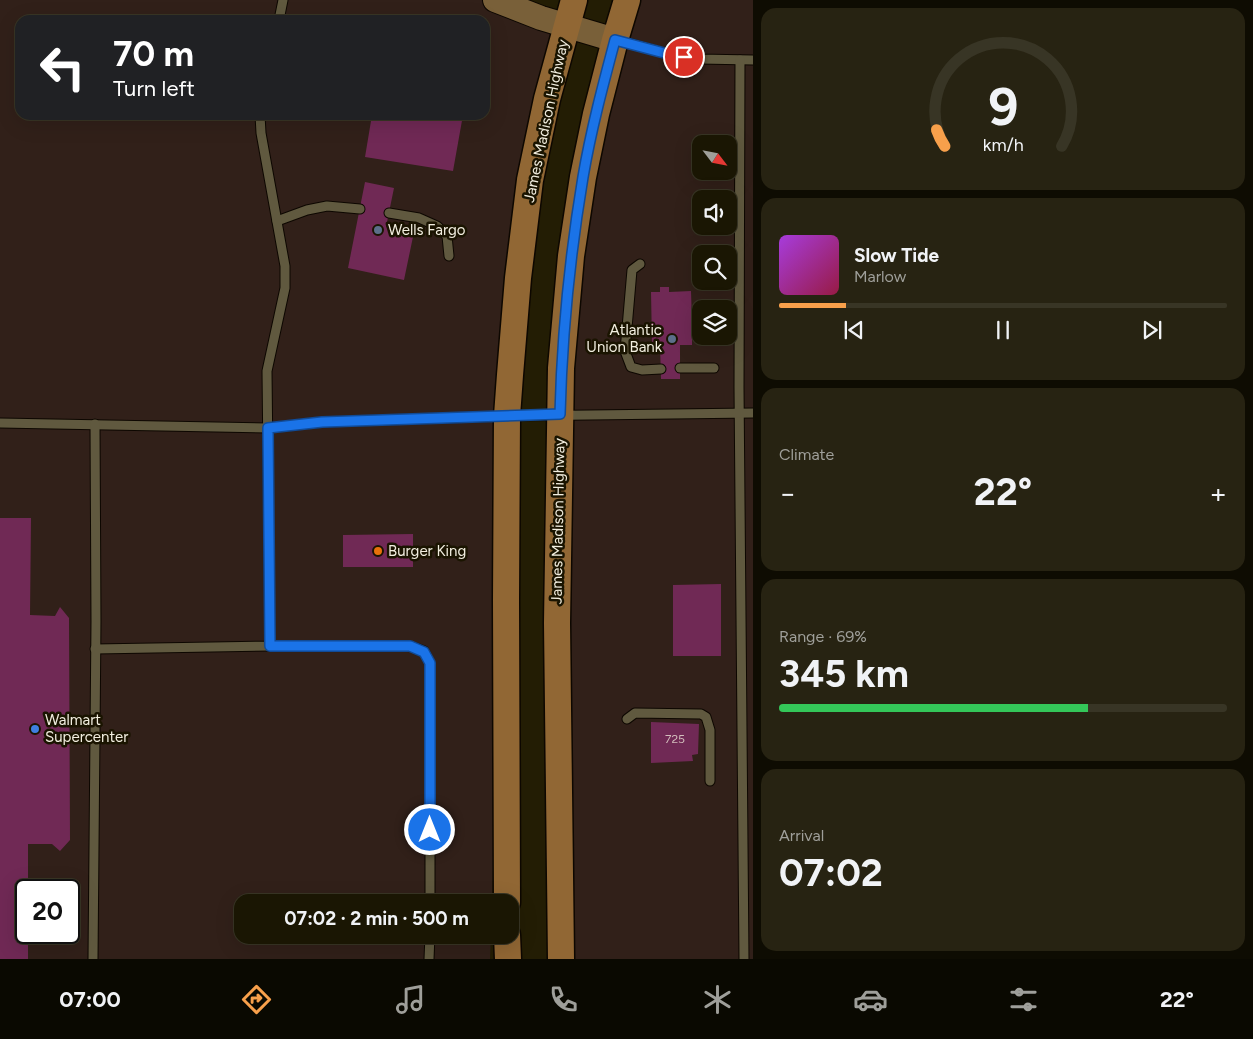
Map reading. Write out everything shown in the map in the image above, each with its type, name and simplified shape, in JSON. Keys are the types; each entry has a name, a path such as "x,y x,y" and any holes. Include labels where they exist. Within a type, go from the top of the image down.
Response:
{"main road":[{"name":"James Madison Highway","path":"507,894 506,600 508,416 518,278 530,180 548,99 574,0"},
{"name":"James Madison Highway","path":"561,959 557,623 561,368 571,256 583,177 596,114 627,0"},
{"path":"507,944 508,959"}],"street":[{"path":"495,0 541,18 615,40"}],"lane":[{"path":"280,15 283,0"},
{"path":"615,40 668,54 699,59 753,60"},
{"path":"740,60 739,413 744,959"},
{"path":"260,120 261,133 286,266 285,288 267,371 270,646"},
{"path":"277,221 308,210 327,206 360,209"},
{"path":"389,213 419,218 437,226 448,236 449,256"},
{"path":"640,264 632,270 625,351 631,367 642,370 661,369"},
{"path":"680,368 714,368"},
{"path":"0,423 268,428 322,422 560,414 753,413"},
{"path":"93,959 95,424"},
{"path":"95,649 410,646 424,652 430,663 430,894"},
{"path":"627,720 635,713 701,714 706,717 710,730 710,781"},
{"path":"430,944 430,959"}],"shaded area":[{"path":"0,0 493,0 566,26 507,416 492,894 234,894 234,944 491,944 490,959 0,959"},
{"path":"628,0 753,0 753,959 562,959 571,256"}],"building":[{"path":"371,120 462,120 453,171 365,157"},
{"name":"Wells Fargo","path":"365,182 394,188 386,227 414,232 404,280 348,268"},
{"name":"Atlantic Union Bank","path":"660,287 669,287 669,292 691,291 692,345 680,345 680,379 661,379 660,345 652,345 651,292 660,292"},
{"name":"Walmart Supercenter","path":"0,518 31,518 30,615 55,616 60,607 69,618 70,840 60,851 52,844 28,844 28,879 15,879 15,944 28,944 28,959 0,959"},
{"name":"Burger King","path":"413,534 413,567 343,567 343,535"},
{"path":"721,584 721,656 673,656 673,585"},
{"path":"651,722 699,724 698,754 692,755 693,761 651,763"}],"place":[{"name":"Wells Fargo","path":"378,230"},
{"name":"Atlantic Union Bank","path":"672,339"},
{"name":"Burger King","path":"378,551"},
{"name":"Walmart Supercenter","path":"35,729"}],"route":[{"path":"430,830 430,663 424,652 410,646 270,646 268,428 322,422 560,414 561,368 571,256 583,177 596,114 615,40 684,57"}]}
